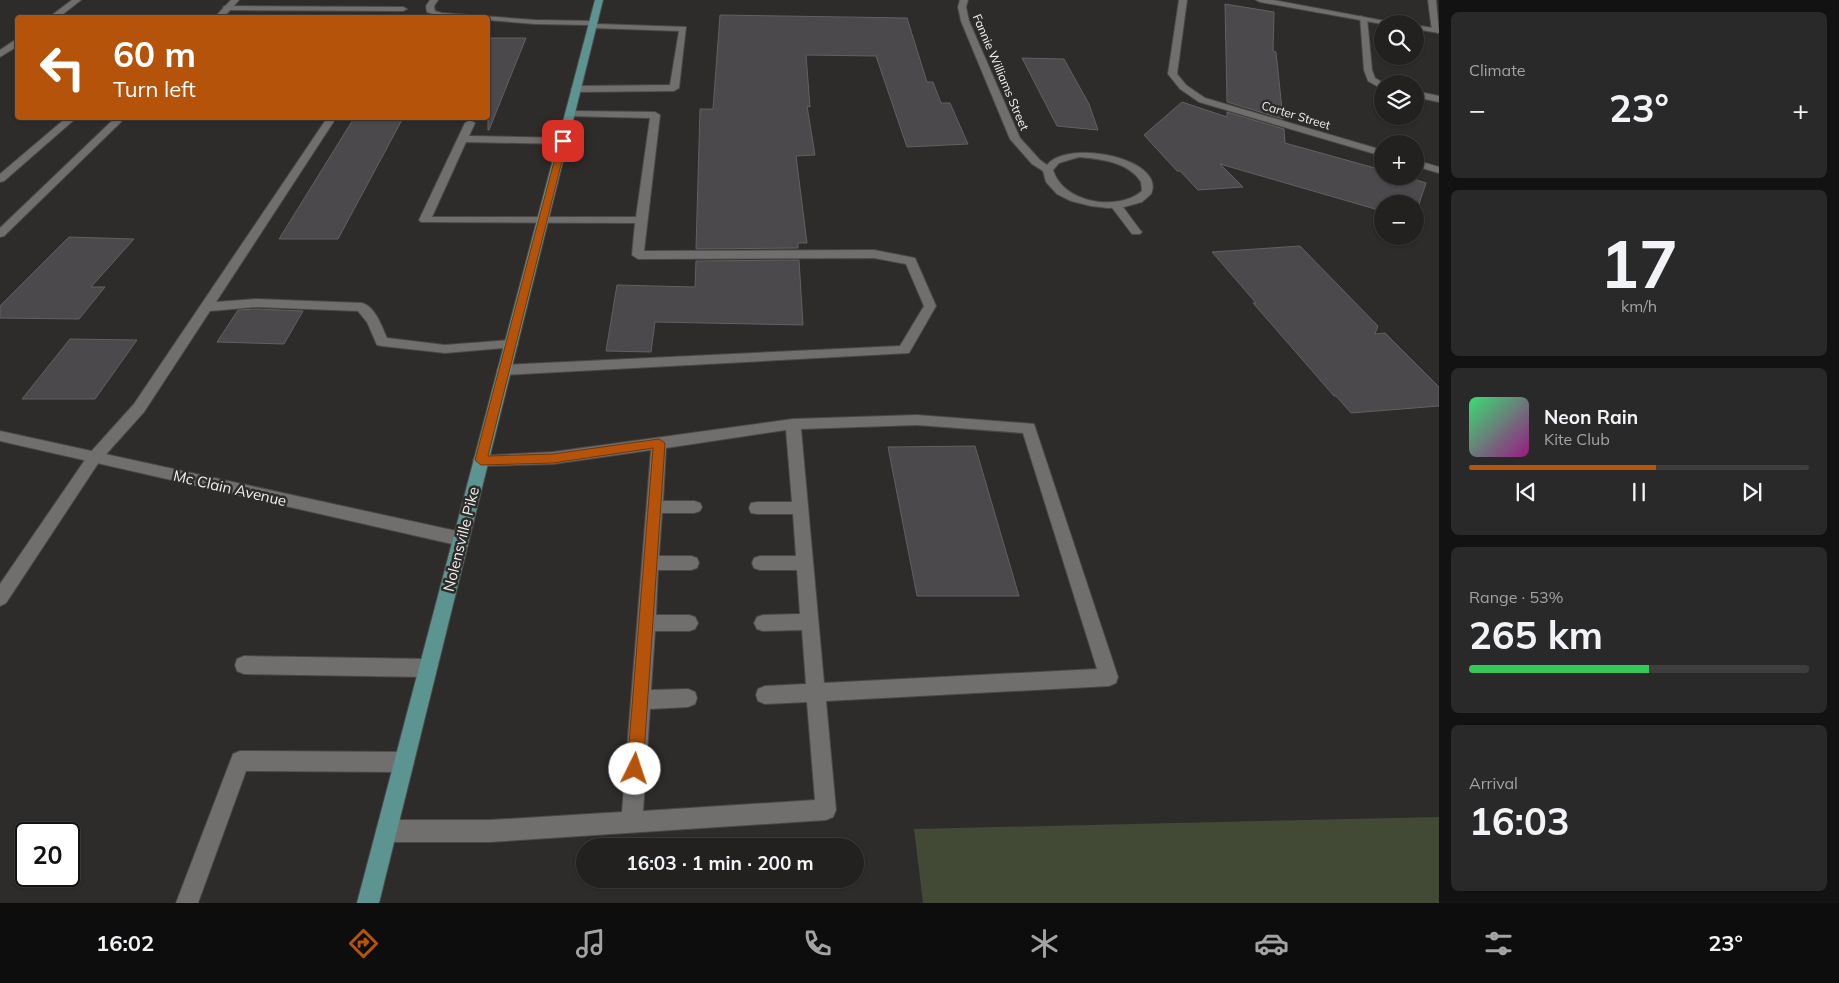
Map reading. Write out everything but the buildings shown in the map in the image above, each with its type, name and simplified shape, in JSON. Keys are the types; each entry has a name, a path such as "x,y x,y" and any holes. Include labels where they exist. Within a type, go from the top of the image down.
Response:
{"main road":[{"name":"Nolensville Pike","path":"368,903 599,0"}],"street":[{"path":"56,15 77,0"},
{"path":"221,15 235,0"},
{"path":"399,15 409,0"},
{"path":"434,0 430,6 432,12 452,15"},
{"name":"Fannie Williams Street","path":"964,0 962,6 965,21 1015,139 1036,162 1048,170 1053,184 1067,194 1092,203 1116,205 1135,202 1144,196 1148,189 1142,175 1126,164 1096,155 1073,155 1055,160 1048,170"},
{"name":"Carter Street","path":"1183,0 1172,74 1183,87 1202,100 1374,152"},
{"path":"1260,0 1374,20"},
{"path":"1424,29 1438,31 1432,0"},
{"path":"227,8 403,9"},
{"path":"490,18 683,29 674,88 576,89"},
{"path":"1363,18 1368,70 1374,80"},
{"path":"0,54 15,44"},
{"path":"1424,96 1439,99"},
{"path":"504,370 904,350 930,306 911,261 874,254 638,255 655,115 570,114"},
{"path":"0,179 69,120"},
{"path":"0,234 118,120"},
{"path":"0,598 94,458 138,408 330,120"},
{"path":"470,123 425,220 641,220"},
{"path":"463,139 563,141"},
{"path":"1424,166 1439,170"},
{"path":"1116,205 1136,232"},
{"path":"205,307 256,303 362,307 373,321 382,342 445,349 511,344"},
{"path":"481,460 553,458 793,424 917,420 1029,428 1109,676 765,695"},
{"path":"387,831 490,831 826,810 793,424"},
{"name":"Mc Clain Avenue","path":"0,436 461,539"},
{"path":"632,822 659,443"},
{"path":"654,507 694,507"},
{"path":"757,508 800,508"},
{"path":"650,563 691,563"},
{"path":"760,563 805,563"},
{"path":"764,622 810,622"},
{"path":"646,623 688,623"},
{"path":"244,665 428,668"},
{"path":"640,700 688,698"},
{"path":"187,903 240,761 404,762"}],"green space":[{"path":"1439,817 1439,903 923,903 914,829"}],"route":[{"path":"563,141 481,460 553,458 659,443 635,769"}]}
